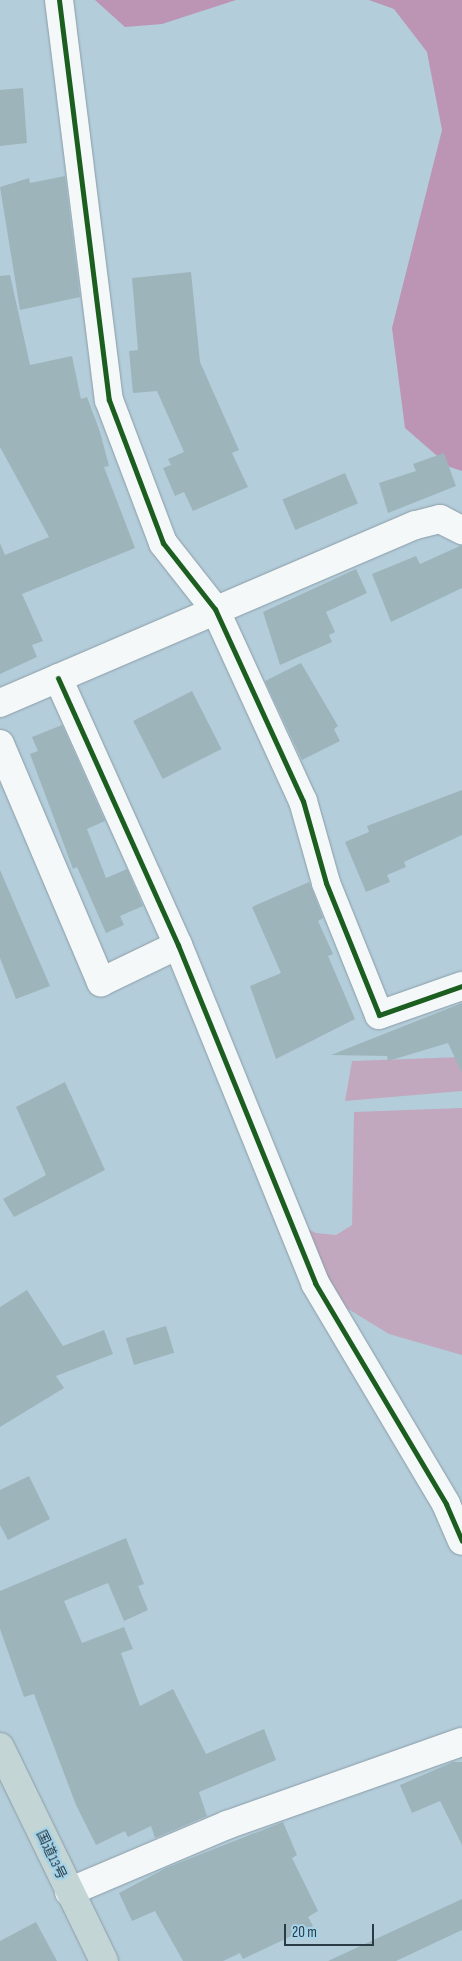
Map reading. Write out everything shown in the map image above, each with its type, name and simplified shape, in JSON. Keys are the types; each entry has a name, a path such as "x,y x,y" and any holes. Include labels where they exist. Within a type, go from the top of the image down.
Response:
{"highway":[{"name":"国道13号","path":"0,1747 104,1961"}],"street":[{"path":"59,0 108,400 163,542 216,609 303,802 326,883 379,1015 462,986"},
{"path":"0,703 416,524 455,521"},
{"path":"58,678 178,945 315,1283 446,1504 462,1541"},
{"path":"0,744 101,982 178,945"},
{"path":"69,1892 227,1825 462,1742"}],"shaded area":[{"path":"95,0 236,0 162,24 125,27"},
{"path":"369,0 462,0 462,471 450,467 405,428 392,328 442,130 427,52 394,9"},
{"path":"462,1057 462,1091 345,1101 352,1061"},
{"path":"462,1108 462,1355 389,1334 340,1304 299,1225 316,1233 336,1235 352,1225 354,1112"}],"building":[{"path":"23,88 27,143 0,146 0,90"},
{"path":"65,176 80,297 20,310 0,187 29,178 30,183"},
{"path":"191,272 200,362 239,450 232,453 248,487 193,511 184,492 175,496 163,468 171,465 168,459 184,452 157,391 133,393 129,351 138,350 132,278"},
{"path":"10,275 30,365 72,356 81,399 87,397 100,432 109,466 104,467 135,548 22,594 43,641 32,645 37,657 0,674 0,543 5,555 49,537 0,447 0,276"},
{"path":"444,453 456,486 388,513 379,483 416,471 413,464"},
{"path":"345,473 358,503 295,530 282,500"},
{"path":"462,545 462,588 391,622 372,574 416,556 420,564"},
{"path":"356,569 367,593 326,612 335,632 329,635 332,642 280,665 263,612"},
{"path":"301,663 338,726 334,729 340,741 302,760 265,681"},
{"path":"192,691 222,749 163,779 133,721"},
{"path":"62,725 105,821 87,829 106,878 127,869 143,906 120,916 124,925 106,933 77,867 73,869 30,754 38,751 32,737"},
{"path":"462,790 462,835 404,862 406,867 387,875 390,882 366,892 345,842 369,832 367,826"},
{"path":"0,870 50,986 16,999 0,958"},
{"path":"309,882 323,918 318,921 333,954 328,956 355,1019 276,1059 250,986 281,973 252,907"},
{"path":"462,1003 462,1073 448,1043 388,1061 387,1056 331,1055"},
{"path":"65,1082 105,1170 14,1217 3,1199 46,1175 16,1107"},
{"path":"27,1290 63,1346 104,1330 113,1354 56,1376 64,1388 0,1427 0,1307"},
{"path":"166,1326 174,1353 134,1365 126,1338"},
{"path":"29,1476 50,1519 8,1540 0,1525 0,1490"},
{"path":"126,1538 144,1584 138,1586 148,1610 124,1621 108,1583 64,1601 82,1643 124,1627 133,1649 121,1653 140,1706 173,1689 206,1754 264,1729 276,1760 199,1792 207,1816 155,1838 151,1826 128,1837 125,1831 96,1845 76,1805 34,1694 24,1697 0,1629 0,1591"},
{"path":"453,1762 462,1762 462,1845 440,1801 412,1813 400,1785"},
{"path":"283,1822 297,1855 292,1858 318,1911 308,1917 313,1926 243,1959 240,1953 223,1961 183,1961 155,1911 132,1921 119,1893 166,1868"},
{"path":"462,1899 462,1930 396,1961 328,1961"},
{"path":"36,1922 57,1961 0,1961 0,1941"}],"cycle path":[{"path":"59,0 109,400 163,543 215,609 303,801 326,883 379,1015 462,986"},
{"path":"58,678 178,945 315,1283 446,1504 462,1541"}]}
